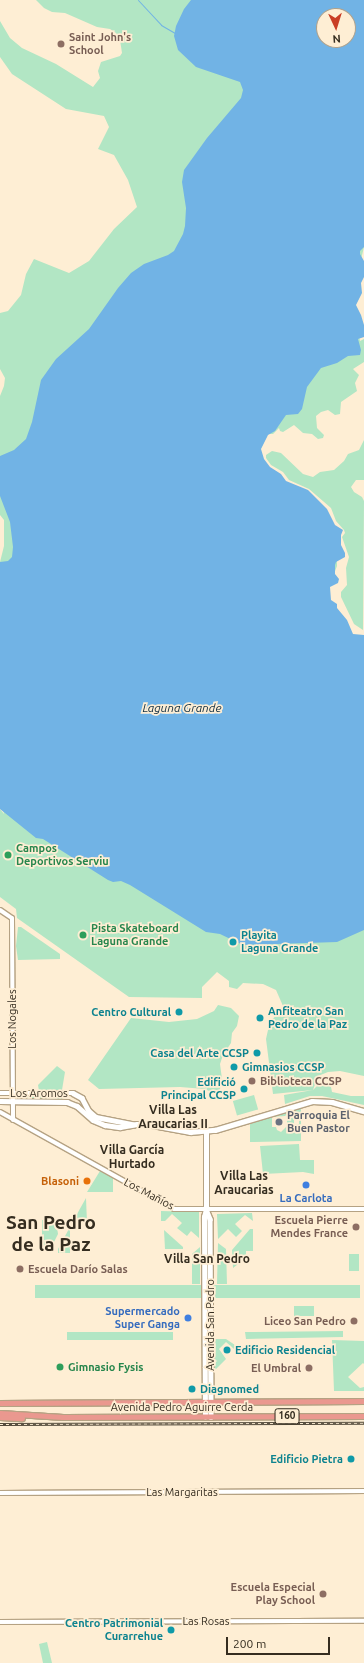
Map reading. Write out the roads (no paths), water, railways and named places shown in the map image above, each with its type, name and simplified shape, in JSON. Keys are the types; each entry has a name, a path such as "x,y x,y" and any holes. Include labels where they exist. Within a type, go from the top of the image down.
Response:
{"highway":[{"name":"Avenida Pedro Aguirre Cerda","path":"0,1403 364,1401"},
{"name":"Avenida Pedro Aguirre Cerda","path":"0,1413 63,1417 364,1416"},
{"path":"0,1417 63,1417"}],"main road":[{"path":"64,1092 64,1102"},
{"name":"Los Aromos","path":"0,1093 74,1093 80,1096 90,1113 96,1117 116,1122 158,1126 184,1132 206,1132 312,1101 332,1102 364,1111"},
{"name":"Los Aromos","path":"0,1101 64,1102 77,1106 97,1123 124,1127 137,1124"},
{"name":"Avenida San Pedro","path":"206,1132 206,1209 204,1217 204,1402 208,1417"},
{"name":"Avenida San Pedro","path":"206,1209 210,1217 211,1402 208,1417"}],"street":[{"name":"Los Nogales","path":"0,910 12,918 13,1120"},
{"name":"Los Mañíos","path":"0,1112 172,1208 364,1209"},
{"name":"Las Margaritas","path":"0,1493 364,1491"},
{"name":"Las Rosas","path":"0,1622 364,1621"}],"water":[{"name":"Laguna Grande","path":"191,0 364,0 364,247 360,251 360,254 364,261 364,277 361,283 362,293 356,305 364,325 364,337 358,339 361,350 360,355 348,356 337,363 321,368 307,387 302,409 298,414 286,415 275,431 268,435 261,449 264,459 270,467 281,474 286,481 308,490 327,509 335,525 343,530 341,535 341,545 345,553 345,557 336,562 335,565 335,574 339,579 338,583 330,587 331,600 337,604 337,608 347,620 353,634 364,635 364,930 337,942 243,945 220,934 206,932 130,885 121,881 113,882 108,880 43,839 36,838 0,809 0,562 8,561 12,557 13,547 10,522 0,496 0,456 14,450 26,439 32,422 41,380 56,359 89,329 118,288 131,273 144,264 168,255 174,251 183,234 185,226 186,208 182,182 184,170 207,138 241,98 243,90 240,82 196,67 178,50 174,36 176,26 184,9"}],"waterway":[{"path":"138,0 161,25 175,33"}],"railway":[{"path":"0,1424 364,1423"}],"place":[{"name":"Saint John's School","path":"61,44"},
{"name":"Campos Deportivos Serviu","path":"8,855"},
{"name":"Pista Skateboard Laguna Grande","path":"83,935"},
{"name":"Playita Laguna Grande","path":"233,942"},
{"name":"Centro Cultural","path":"179,1012"},
{"name":"Anfiteatro San Pedro de la Paz","path":"260,1018"},
{"name":"Casa del Arte CCSP","path":"257,1053"},
{"name":"Gimnasios CCSP","path":"234,1067"},
{"name":"Biblioteca CCSP","path":"252,1081"},
{"name":"Edifició Principal CCSP","path":"244,1089"},
{"name":"Parroquia El Buen Pastor","path":"279,1122"},
{"name":"Blasoni","path":"87,1181"},
{"name":"La Carlota","path":"306,1185"},
{"name":"Escuela Pierre Mendes France","path":"356,1227"},
{"name":"Escuela Darío Salas","path":"20,1269"},
{"name":"Supermercado Super Ganga","path":"188,1318"},
{"name":"Liceo San Pedro","path":"354,1321"},
{"name":"Edificio Residencial","path":"227,1350"},
{"name":"Gimnasio Fysis","path":"60,1367"},
{"name":"El Umbral","path":"309,1368"},
{"name":"Diagnomed","path":"192,1389"},
{"name":"Edificio Pietra","path":"351,1459"},
{"name":"Escuela Especial Play School","path":"323,1594"},
{"name":"Centro Patrimonial Curarrehue","path":"171,1630"}],"district":[{"name":"Villa Las Araucarias II","path":"173,1117"},
{"name":"Villa García Hurtado","path":"132,1157"},
{"name":"Villa Las Araucarias","path":"244,1183"},
{"name":"San Pedro de la Paz","path":"51,1234"},
{"name":"Villa San Pedro","path":"207,1259"}]}
